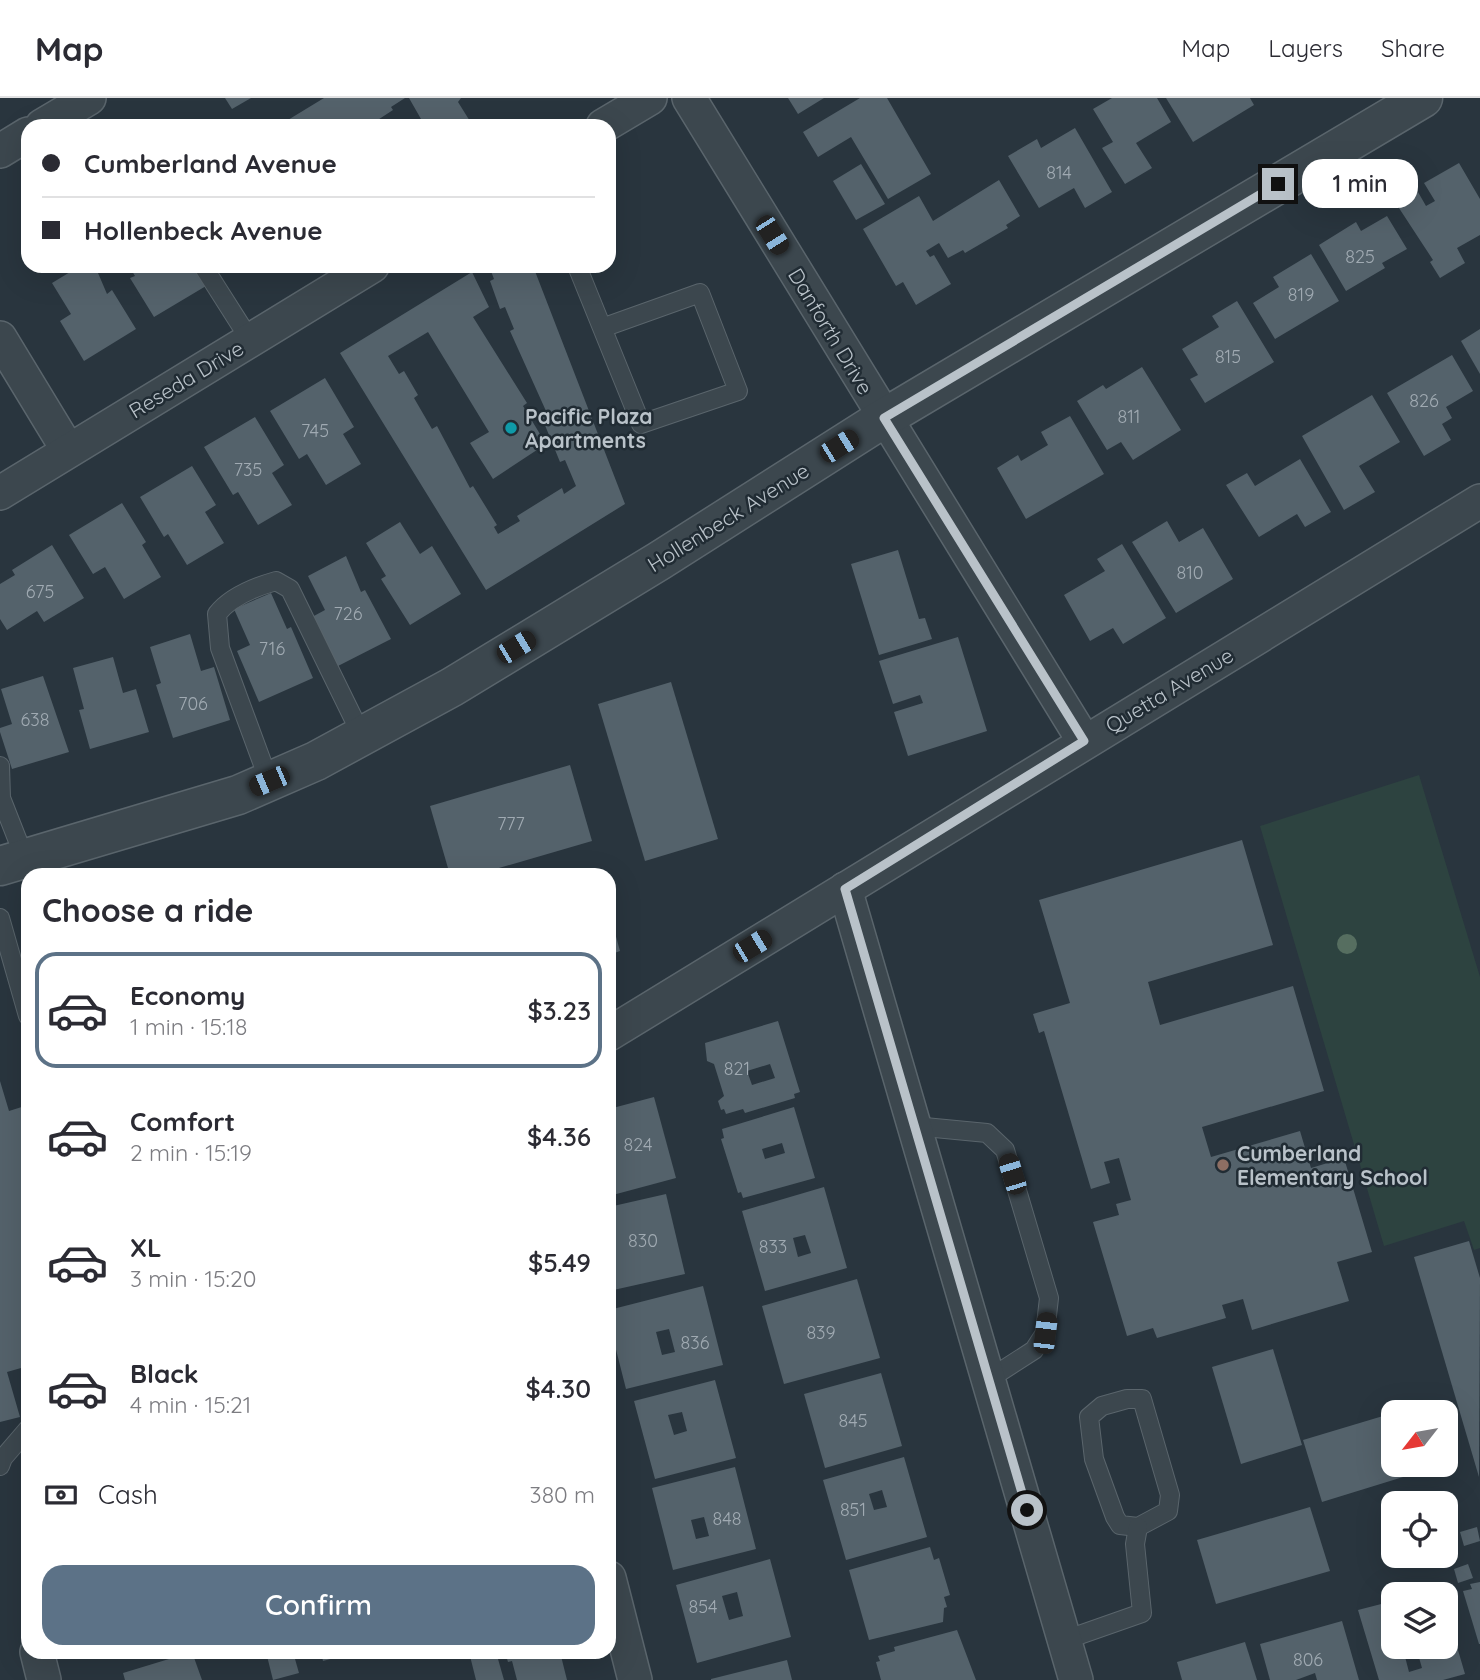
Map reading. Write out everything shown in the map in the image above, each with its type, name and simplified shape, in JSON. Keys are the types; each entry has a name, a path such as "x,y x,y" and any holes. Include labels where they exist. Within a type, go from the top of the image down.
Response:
{"street":[{"path":"615,119 650,98"},
{"name":"Danforth Drive","path":"689,98 1084,741"},
{"name":"Hollenbeck Avenue","path":"12,862 159,820 269,781 316,761 452,687 659,561 884,418 1423,98"},
{"path":"53,119 83,100"},
{"path":"0,151 21,138"},
{"name":"Reseda Drive","path":"0,493 360,273"},
{"path":"0,338 68,450"},
{"name":"Quetta Avenue","path":"616,1030 1480,501"},
{"path":"845,889 1076,1680"},
{"path":"616,1605 635,1680"},
{"path":"39,1659 44,1680"}],"lane":[{"path":"207,273 250,340"},
{"path":"580,273 602,328 641,424 738,391 700,293 602,328"},
{"path":"269,781 220,648 218,614 226,603 260,586 276,581 290,589 362,736"},
{"path":"0,766 1,799 12,862"},
{"path":"0,918 21,992"},
{"path":"914,1126 986,1133 1005,1150 1049,1298 1045,1333 1034,1350 989,1379"},
{"path":"1128,1399 1142,1399 1170,1495 1168,1511 1138,1527 1120,1525 1115,1517 1094,1459 1089,1417 1102,1406 1128,1399"},
{"path":"0,1466 3,1458 21,1437"},
{"path":"1065,1640 1142,1613 1135,1544 1138,1527"}],"green space":[{"path":"1419,775 1480,977 1480,1248 1474,1250 1464,1221 1384,1246 1260,826"}],"building":[{"path":"225,98 251,98 232,109"},
{"path":"324,98 405,98 379,119 290,119"},
{"path":"409,98 461,98 458,102 469,119 421,119"},
{"path":"788,98 824,98 798,114"},
{"path":"860,98 887,98 931,174 888,199 851,137 818,157 803,132"},
{"path":"1112,98 1157,98 1171,122 1136,143 1152,168 1125,184 1102,148 1113,142 1093,109"},
{"path":"1166,98 1250,98 1254,105 1193,142"},
{"path":"1075,128 1112,192 1085,208 1074,188 1039,208 1008,156 1037,139 1041,148"},
{"path":"1459,163 1480,199 1480,235 1457,248 1465,263 1440,278 1430,262 1433,260 1397,205 1418,192 1426,206 1435,201 1424,183"},
{"path":"861,164 885,204 856,220 833,181"},
{"path":"999,180 1020,216 1006,225 1008,228 965,253 963,250 948,258 939,243 926,251 930,257 934,255 951,284 916,305 903,282 896,286 863,229 919,196 933,221"},
{"path":"1387,216 1407,249 1382,263 1385,268 1346,291 1319,245 1356,222 1361,231"},
{"path":"1311,254 1339,301 1275,339 1253,303 1279,287 1273,277"},
{"path":"68,273 98,273 107,294 112,290 136,329 84,361 60,321 71,314 52,283"},
{"path":"133,273 198,273 206,286 154,317 130,278 135,276"},
{"name":"Pacific Plaza Apartments","path":"472,273 489,307 473,317 527,403 523,406 546,444 493,479 470,443 489,432 428,332 388,356 399,374 404,371 418,395 414,398 432,429 437,426 470,488 473,486 497,525 494,527 498,534 520,521 517,516 562,488 564,494 576,486 565,460 560,462 540,413 546,411 510,331 514,329 505,307 500,309 490,281 494,279 492,273 536,273 625,504 486,590 340,353"},
{"path":"1237,301 1274,362 1205,403 1190,379 1198,375 1182,349 1219,327 1212,316"},
{"path":"1480,329 1480,374 1461,341"},
{"path":"1452,355 1473,391 1446,407 1452,418 1442,424 1451,440 1424,456 1387,393"},
{"path":"1142,367 1181,430 1133,460 1121,442 1107,450 1077,401 1103,385 1106,389"},
{"path":"325,378 354,427 343,434 361,464 326,485 307,454 299,459 270,411"},
{"path":"1372,395 1400,442 1359,466 1375,492 1344,510 1302,436"},
{"path":"1070,416 1104,474 1026,519 997,468 1018,455 1021,461 1048,445 1041,432"},
{"path":"255,417 284,465 272,473 292,505 258,525 238,492 233,495 204,447"},
{"path":"1300,459 1331,512 1305,527 1297,514 1259,537 1226,485 1247,473 1255,486"},
{"path":"192,466 216,505 205,512 224,543 187,565 168,534 164,537 140,497"},
{"path":"122,503 146,542 142,545 161,577 124,599 105,567 93,574 69,535"},
{"path":"1167,521 1179,542 1203,528 1233,579 1176,613 1132,542"},
{"path":"400,522 420,554 432,546 461,594 410,625 381,579 386,576 366,543"},
{"path":"1122,544 1166,618 1123,644 1113,628 1090,641 1064,595 1105,571 1097,559"},
{"path":"52,545 84,598 44,622 37,611 7,630 0,619 0,584 15,575 12,570"},
{"path":"898,550 919,619 925,618 932,639 879,655 851,564"},
{"path":"346,556 361,592 365,590 391,639 338,666 312,617 325,610 308,576"},
{"path":"271,593 287,629 291,627 313,678 259,702 237,651 250,645 234,609"},
{"path":"190,634 201,671 214,667 230,720 173,738 156,685 161,683 150,647"},
{"path":"958,637 987,731 908,756 894,712 923,703 920,695 893,704 879,661"},
{"path":"113,657 123,693 136,689 149,732 90,749 79,710 84,709 73,668"},
{"path":"43,676 69,752 12,769 0,732 0,728 12,724 1,689"},
{"path":"671,682 718,839 645,861 598,704"},
{"path":"570,765 592,841 499,868 448,868 430,806"},
{"path":"1242,840 1273,945 1148,982 1160,1025 1293,986 1324,1091 1202,1127 1211,1157 1300,1131 1311,1168 1344,1158 1372,1252 1337,1262 1349,1301 1252,1330 1243,1299 1222,1305 1226,1318 1157,1338 1153,1328 1127,1336 1093,1222 1119,1215 1116,1204 1131,1200 1119,1158 1104,1162 1110,1183 1091,1189 1044,1031 1039,1033 1033,1014 1070,1003 1039,900"},
{"path":"616,937 620,951 616,952"},
{"path":"778,1021 800,1092 794,1094 795,1098 745,1113 743,1109 726,1114 724,1109 721,1110 718,1101 724,1096 714,1064 707,1061 705,1043","holes":["770,1064 775,1078 752,1085 747,1071"]},
{"path":"0,1081 9,1111 21,1107 21,1368 7,1372 20,1417 0,1422"},
{"path":"654,1097 676,1178 616,1194 616,1107"},
{"path":"794,1107 815,1178 743,1198 741,1192 738,1193 721,1139 724,1138 722,1129","holes":["782,1143 785,1153 765,1159 762,1149"]},
{"path":"824,1187 847,1268 765,1291 742,1211","holes":["805,1235 811,1253 798,1257 793,1238"]},
{"path":"666,1194 685,1274 616,1289 616,1205"},
{"path":"1469,1241 1480,1278 1479,1477 1458,1400 1414,1257"},
{"path":"857,1279 880,1358 784,1384 762,1306"},
{"path":"703,1286 723,1365 626,1389 616,1350 616,1308","holes":["669,1329 675,1352 662,1355 656,1332"]},
{"path":"1273,1349 1302,1445 1241,1464 1212,1367"},
{"path":"881,1373 902,1446 825,1468 804,1394"},
{"path":"715,1380 736,1458 655,1479 634,1401","holes":["682,1412 687,1431 674,1435 668,1415"]},
{"path":"1381,1417 1381,1477 1403,1477 1322,1502 1303,1440"},
{"path":"904,1457 927,1537 846,1560 823,1480","holes":["882,1490 887,1507 874,1510 869,1494"]},
{"path":"735,1467 756,1549 673,1570 652,1488","holes":["704,1517 709,1536 696,1539 691,1520"]},
{"path":"1310,1507 1330,1571 1216,1604 1197,1540"},
{"path":"1477,1527 1480,1541 1464,1546 1460,1532"},
{"path":"930,1547 934,1560 939,1558 950,1595 944,1597 947,1607 944,1608 943,1622 869,1640 849,1570"},
{"path":"770,1559 791,1637 697,1663 676,1585","holes":["737,1592 743,1616 729,1620 722,1596"]},
{"path":"1468,1564 1473,1578 1458,1583 1454,1569"},
{"path":"1480,1582 1479,1644 1463,1591 1472,1589 1470,1584"},
{"path":"1381,1604 1381,1659 1406,1659 1409,1672 1422,1668 1419,1659 1458,1659 1458,1650 1465,1674 1443,1680 1379,1680 1358,1610"},
{"path":"1342,1621 1359,1680 1317,1680 1315,1673 1296,1680 1270,1680 1260,1644"},
{"path":"957,1630 976,1680 881,1680 876,1662 880,1661 878,1656 895,1651 894,1647"},
{"path":"1245,1642 1257,1680 1182,1680 1177,1662"},
{"path":"169,1659 194,1659 202,1680 125,1680 123,1673"},
{"path":"268,1659 295,1659 299,1673 273,1680"},
{"path":"471,1659 498,1659 504,1680 476,1680"},
{"path":"507,1659 562,1659 567,1680 517,1680 512,1661 508,1662"},
{"path":"787,1660 792,1680 711,1680 711,1679"}],"place":[{"name":"Pacific Plaza Apartments","path":"511,428"},
{"name":"Cumberland Elementary School","path":"1223,1165"}],"route":[{"path":"1027,1510 845,889 1084,741 884,418 1070,305 1278,184"}]}
